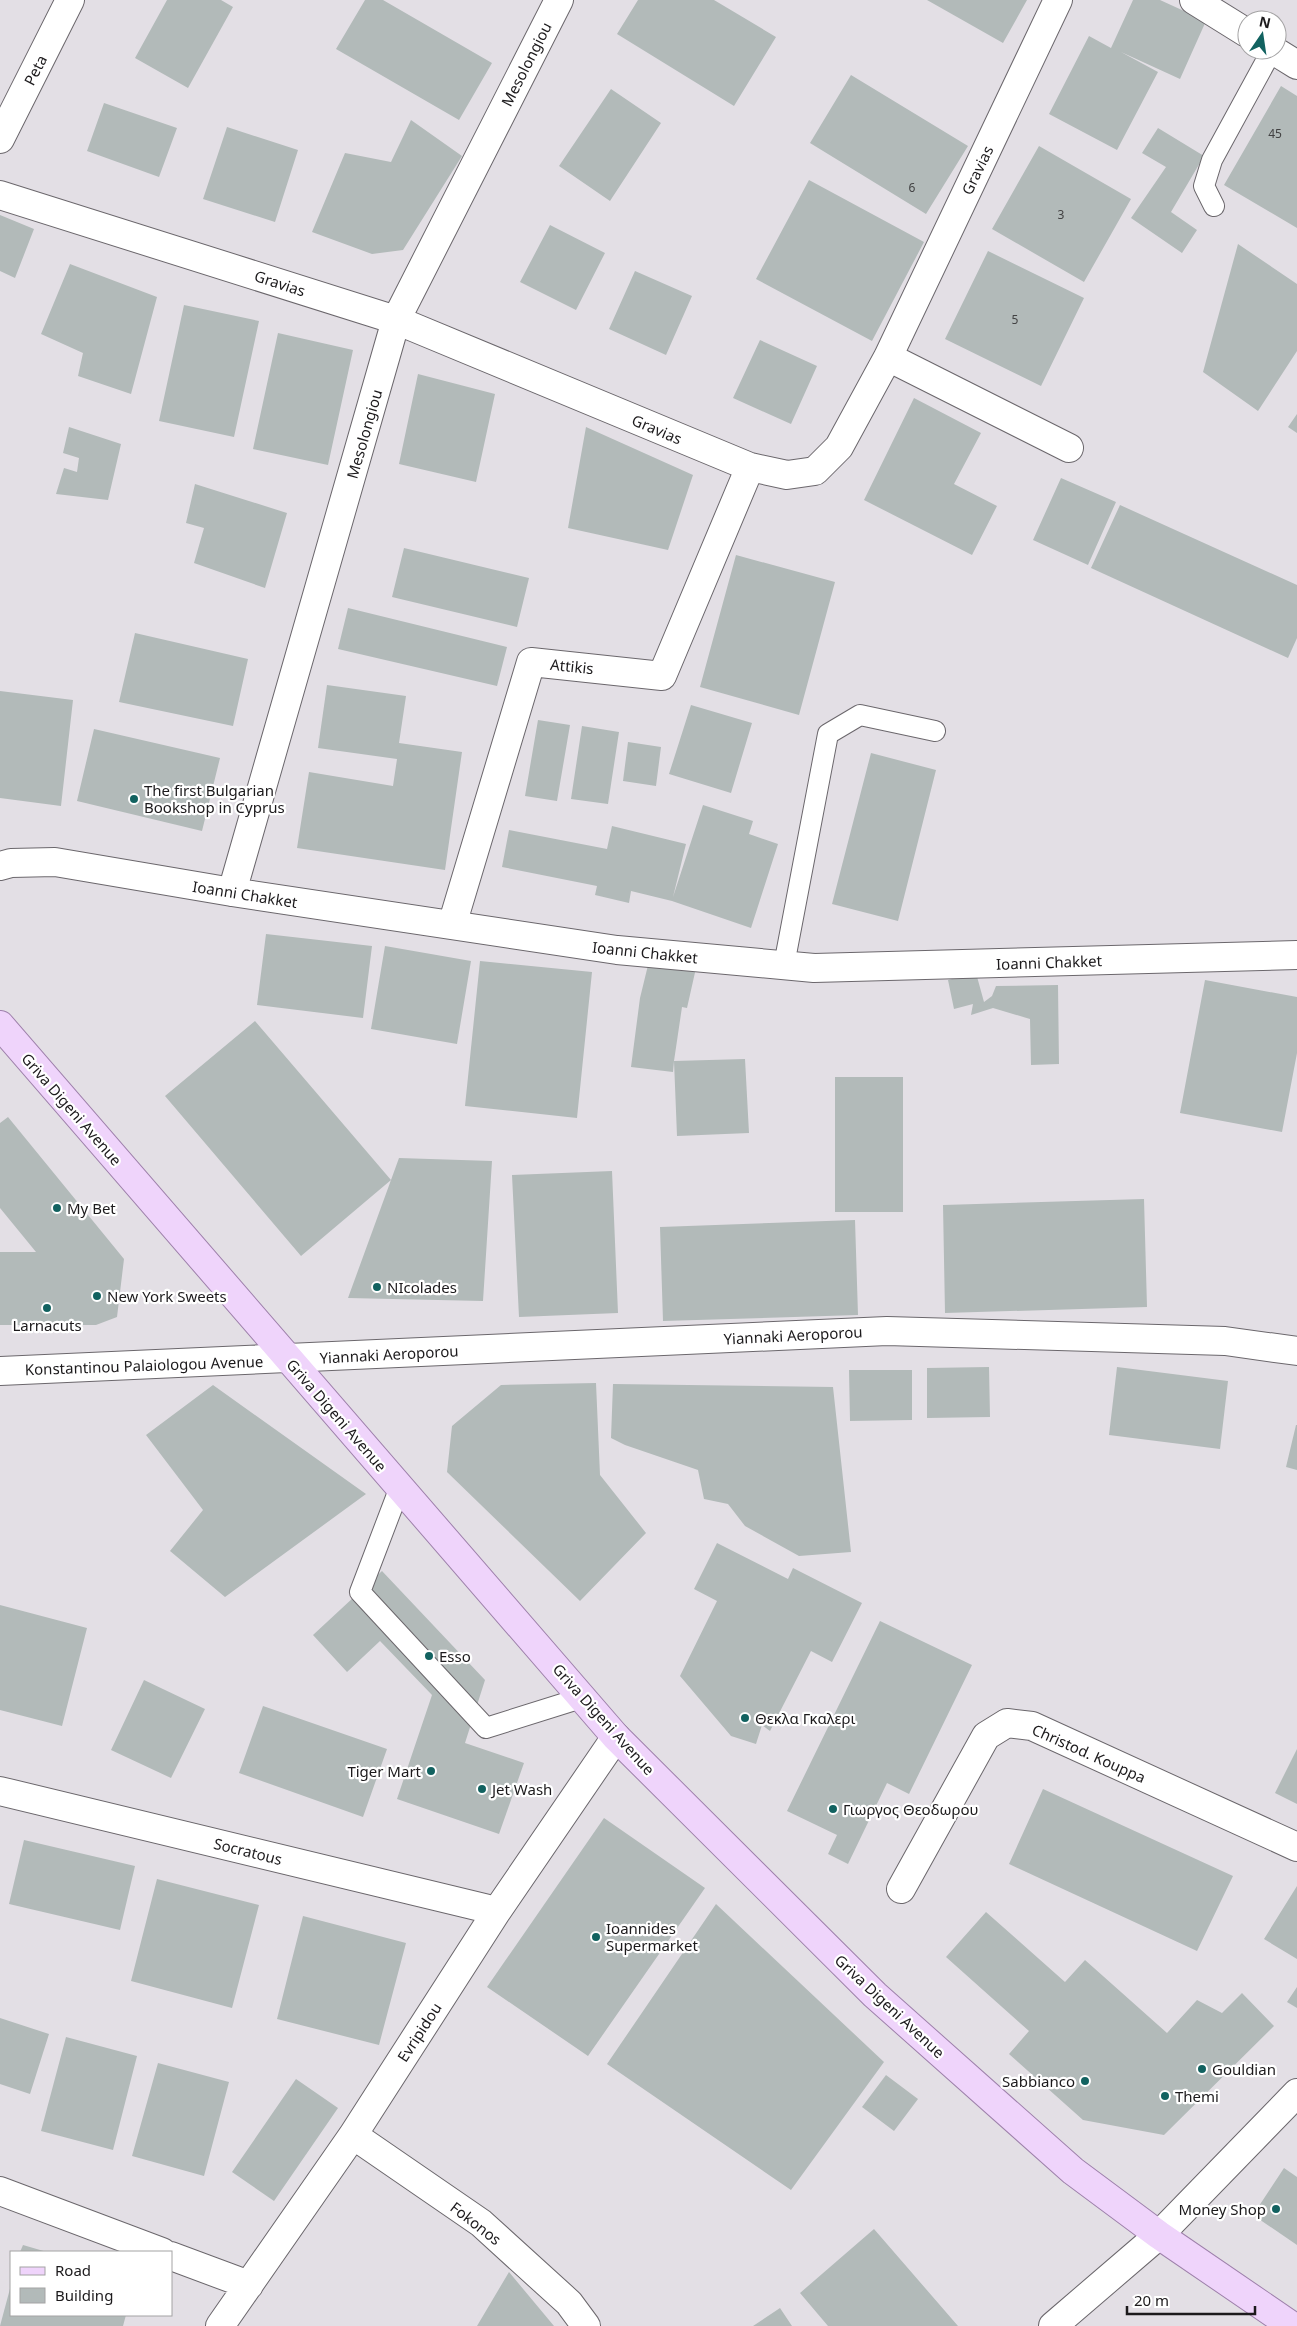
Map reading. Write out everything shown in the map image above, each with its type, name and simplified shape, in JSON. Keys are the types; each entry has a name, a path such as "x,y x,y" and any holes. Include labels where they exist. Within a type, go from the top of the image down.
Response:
{"main road":[{"name":"Griva Digeni Avenue","path":"0,1025 616,1737 876,1995 1073,2171 1159,2235 1292,2326"}],"street":[{"name":"Peta","path":"0,139 70,0"},
{"name":"Mesolongiou","path":"232,892 396,320 559,0"},
{"name":"Gravias","path":"0,195 396,320 750,467 787,475 815,471 839,447 888,357 1058,0"},
{"path":"1194,0 1237,27"},
{"path":"888,357 1069,448"},
{"name":"Attikis","path":"452,925 531,662 662,676 750,467"},
{"name":"Ioanni Chakket","path":"0,866 11,863 55,862 232,892 616,950 814,968 1297,955"},
{"name":"Yiannaki Aeroporou","path":"289,1359 886,1331 1225,1341 1297,1351"},
{"name":"Konstantinou Palaiologou Avenue","path":"0,1371 289,1359"},
{"name":"Christod. Kouppa","path":"901,1889 986,1736 1006,1723 1032,1726 1297,1847"},
{"name":"Evripidou","path":"220,2326 353,2135 497,1911 616,1737"},
{"name":"Socratous","path":"0,1791 497,1911"},
{"path":"1053,2326 1159,2235 1297,2093"},
{"name":"Fokonos","path":"353,2135 482,2223 569,2303 586,2326"},
{"path":"0,2191 159,2251"},
{"path":"172,2256 250,2285"}],"lane":[{"path":"1214,206 1204,186 1212,160 1267,60"},
{"path":"784,965 828,734 860,716 935,731"},
{"path":"400,1487 360,1592 486,1728 575,1700"}],"building":[{"path":"167,0 221,0 233,7 188,88 135,58"},
{"path":"365,0 383,0 492,63 459,120 336,49"},
{"path":"638,0 714,0 776,37 734,106 617,34"},
{"path":"927,0 1027,0 1003,43"},
{"path":"1133,0 1160,0 1206,21 1180,79 1121,52 1158,72 1117,150 1049,114 1089,36 1111,48"},
{"path":"851,75 968,146 926,214 810,143"},
{"path":"1281,86 1297,96 1297,228 1224,185"},
{"path":"611,89 661,123 610,201 559,166"},
{"path":"104,103 177,128 159,177 87,151"},
{"path":"411,120 462,156 403,250 372,254 312,232 345,153 391,162"},
{"path":"227,127 298,150 275,222 203,199"},
{"path":"1158,128 1204,156 1171,212 1197,230 1182,253 1131,218 1166,167 1142,153"},
{"path":"1039,146 1131,199 1084,282 992,229"},
{"path":"809,180 924,242 872,341 756,279"},
{"path":"0,215 34,229 15,278 0,271"},
{"path":"550,225 605,253 576,310 520,282"},
{"path":"1238,244 1297,284 1297,351 1258,411 1203,372"},
{"path":"988,251 1084,298 1041,386 945,339"},
{"path":"70,264 157,297 131,394 78,376 83,353 41,334"},
{"path":"635,271 692,296 666,355 609,329"},
{"path":"184,305 259,321 234,437 159,421"},
{"path":"278,333 353,350 328,465 253,449"},
{"path":"760,340 817,366 791,424 733,398"},
{"path":"418,374 495,394 476,482 399,464"},
{"path":"914,398 981,433 954,484 997,506 972,555 864,500"},
{"path":"1297,414 1297,433 1288,427"},
{"path":"69,427 121,444 108,500 56,494 64,468 77,472 79,458 63,453"},
{"path":"586,427 693,475 668,550 568,528"},
{"path":"1061,478 1116,502 1088,565 1033,540"},
{"path":"195,484 287,513 265,588 194,563 204,528 186,523"},
{"path":"1120,505 1297,585 1297,638 1288,658 1091,568"},
{"path":"404,548 529,578 517,627 392,597"},
{"path":"736,555 835,582 799,715 700,687"},
{"path":"348,608 507,647 497,686 338,649"},
{"path":"135,633 248,659 233,726 119,702"},
{"path":"327,685 406,696 399,743 462,752 445,870 297,848 309,772 393,786 397,759 318,748"},
{"path":"0,691 73,700 61,806 0,798"},
{"path":"691,705 752,723 731,793 669,774"},
{"path":"538,720 570,725 557,801 525,796"},
{"path":"582,726 619,732 608,804 571,799"},
{"path":"94,729 220,758 202,831 77,801"},
{"path":"628,742 661,747 656,786 623,781"},
{"path":"871,753 936,770 898,921 832,904"},
{"path":"703,805 753,821 749,834 778,844 751,928 672,901 631,891 629,903 595,895 597,886 502,867 509,830 607,849 612,826 686,844 673,897"},
{"path":"266,934 372,946 363,1018 257,1005"},
{"path":"385,946 471,961 457,1044 371,1029"},
{"path":"650,957 696,968 687,1008 682,1007 673,1072 631,1067 640,998"},
{"path":"480,961 592,972 577,1118 465,1106"},
{"path":"976,973 984,1002 992,996 996,986 1058,985 1059,1064 1031,1065 1030,1019 993,1008 971,1015 973,1004 954,1009 948,980"},
{"path":"1205,980 1297,997 1297,1053 1282,1132 1180,1113"},
{"path":"255,1021 391,1180 301,1256 165,1096"},
{"path":"745,1059 749,1133 677,1136 674,1061"},
{"path":"835,1077 903,1077 903,1212 835,1212"},
{"path":"8,1117 124,1259 117,1317 96,1325 0,1325 0,1252 36,1252 0,1208 0,1123"},
{"path":"399,1158 492,1161 483,1301 348,1298"},
{"path":"612,1171 618,1313 519,1317 512,1175"},
{"path":"1144,1199 1147,1307 945,1313 943,1205"},
{"path":"855,1220 858,1315 663,1321 660,1227"},
{"path":"989,1367 990,1417 927,1418 927,1368"},
{"path":"1117,1367 1228,1381 1220,1449 1109,1435"},
{"path":"849,1370 912,1370 912,1420 850,1421"},
{"path":"596,1383 600,1475 646,1533 580,1601 447,1472 452,1426 501,1385"},
{"path":"613,1384 833,1387 851,1552 799,1556 745,1526 728,1504 704,1499 698,1470 625,1445 611,1438"},
{"path":"213,1385 366,1494 225,1597 170,1551 203,1510 146,1435"},
{"path":"1297,1425 1297,1470 1286,1467"},
{"path":"717,1543 788,1579 793,1568 862,1603 832,1662 811,1651 770,1731 762,1725 756,1744 731,1736 680,1676 717,1601 694,1589"},
{"path":"382,1571 485,1680 465,1743 524,1763 499,1834 397,1799 432,1695 380,1641 347,1672 313,1635"},
{"path":"0,1605 87,1628 62,1726 0,1710"},
{"path":"880,1621 972,1665 909,1794 887,1783 848,1864 828,1854 837,1835 787,1811"},
{"path":"144,1680 205,1709 171,1778 111,1750"},
{"path":"263,1706 387,1749 363,1817 239,1773"},
{"path":"1297,1749 1297,1804 1275,1793"},
{"path":"1043,1789 1233,1876 1197,1951 1009,1864"},
{"name":"Ioannides Supermarket","path":"604,1818 705,1888 588,2056 487,1987"},
{"path":"24,1840 135,1866 120,1930 9,1904"},
{"path":"157,1879 259,1905 232,2008 131,1981"},
{"path":"1297,1886 1297,1959 1264,1939"},
{"path":"716,1904 884,2062 791,2190 607,2064"},
{"path":"986,1912 1065,1982 1085,1960 1167,2033 1197,2000 1222,2013 1242,1993 1274,2026 1164,2135 1083,2120 1009,2054 1029,2031 946,1957"},
{"path":"303,1916 406,1943 379,2045 277,2019"},
{"path":"1297,1987 1297,2008 1287,2002"},
{"path":"0,2018 49,2034 30,2094 0,2084"},
{"path":"66,2037 137,2056 113,2150 41,2131"},
{"path":"158,2063 229,2082 204,2176 132,2156"},
{"path":"886,2075 918,2099 894,2131 862,2107"},
{"path":"296,2079 338,2108 274,2201 232,2172"},
{"path":"1284,2168 1297,2177 1297,2245 1253,2215"},
{"path":"874,2229 958,2326 828,2326 800,2293"},
{"path":"23,2245 44,2251 20,2251"},
{"path":"509,2272 554,2326 477,2326"},
{"path":"10,2289 10,2316 126,2316 123,2326 0,2326"},
{"path":"780,2308 792,2326 753,2326"}],"place":[{"name":"The first Bulgarian Bookshop in Cyprus","path":"134,799"},
{"name":"My Bet","path":"57,1208"},
{"name":"NIcolades","path":"377,1287"},
{"name":"New York Sweets","path":"97,1296"},
{"name":"Larnacuts","path":"47,1308"},
{"name":"Esso","path":"429,1656"},
{"name":"Θεκλα Γκαλερι","path":"745,1718"},
{"name":"Tiger Mart","path":"431,1771"},
{"name":"Jet Wash","path":"482,1789"},
{"name":"Γιωργος Θεοδωρου","path":"833,1809"},
{"name":"Ioannides Supermarket","path":"596,1937"},
{"name":"Gouldian","path":"1202,2069"},
{"name":"Sabbianco","path":"1085,2081"},
{"name":"Themi","path":"1165,2096"},
{"name":"Money Shop","path":"1276,2209"}]}
